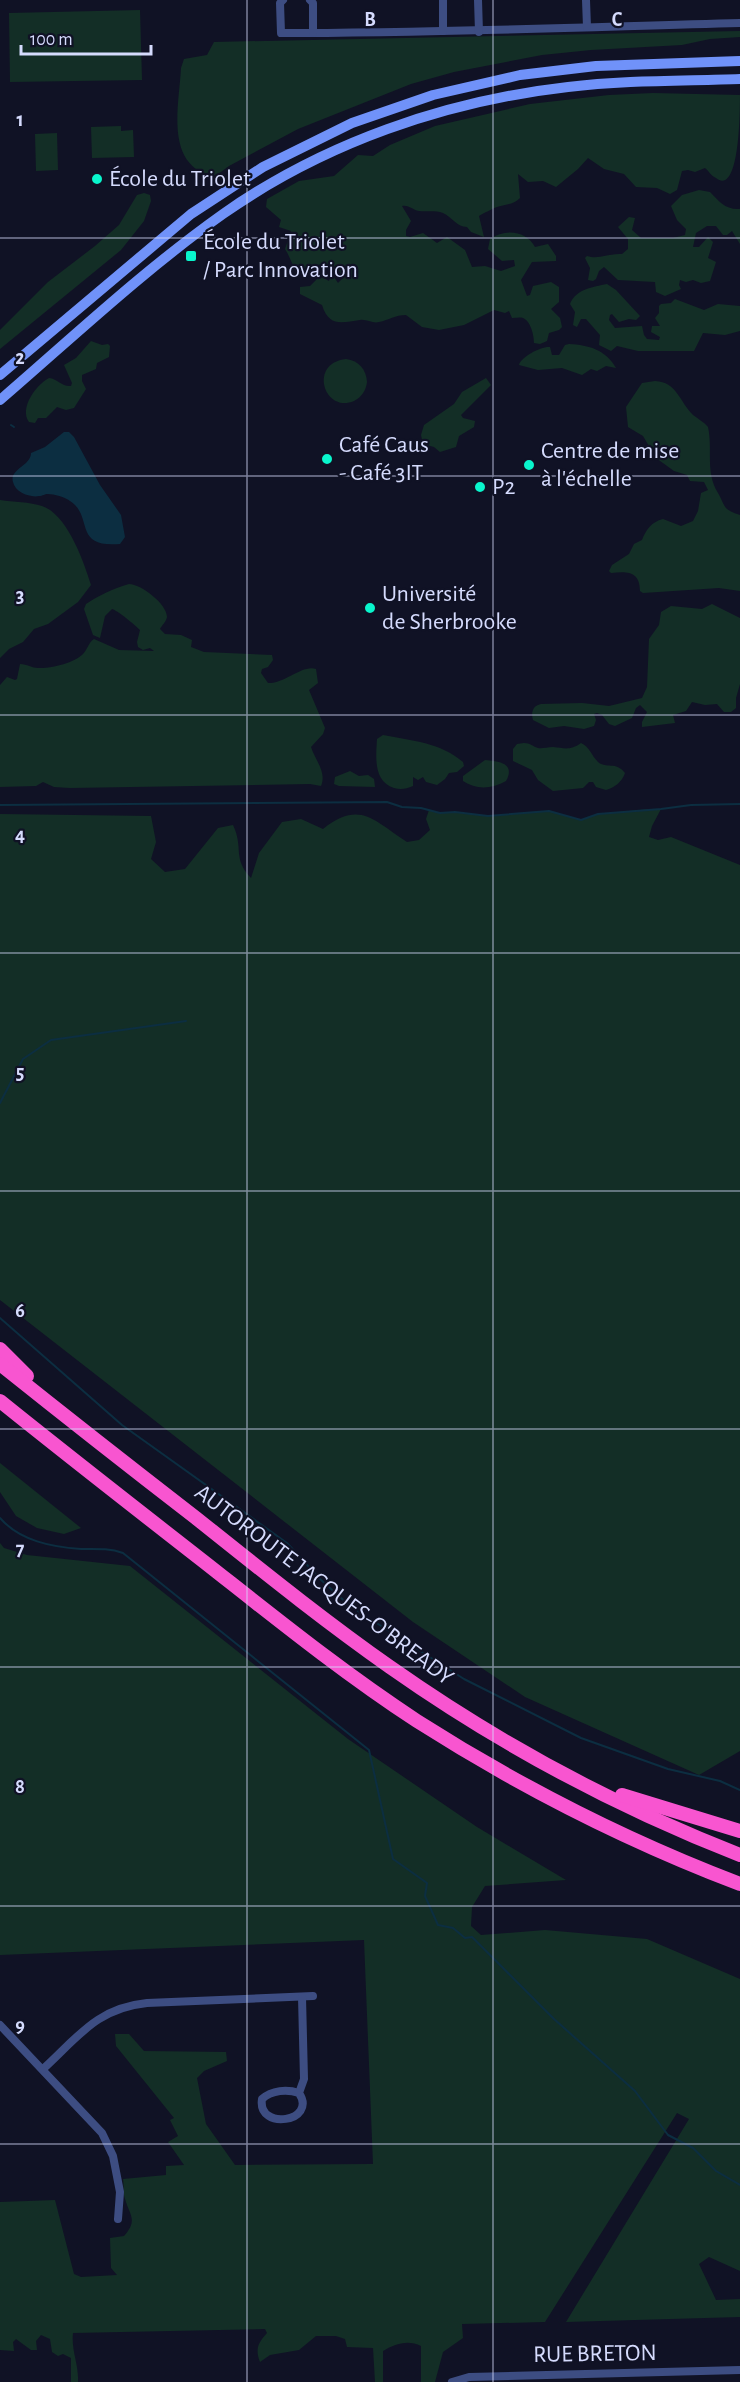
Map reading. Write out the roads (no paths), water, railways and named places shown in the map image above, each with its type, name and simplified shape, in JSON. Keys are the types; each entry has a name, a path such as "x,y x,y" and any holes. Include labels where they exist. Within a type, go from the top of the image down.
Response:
{"highway":[{"path":"0,1349 64,1415"},
{"name":"AUTOROUTE JACQUES-O'BREADY","path":"0,1364 300,1601 389,1666 494,1734 580,1782 674,1827 740,1855"},
{"path":"0,1401 296,1635 390,1703 526,1786 591,1820 740,1884"},
{"path":"0,1407 22,1419"},
{"path":"580,1782 740,1831"},
{"path":"675,1858 740,1893"}],"main road":[{"path":"0,375 191,214 263,167 352,123 445,91 520,75 596,66 740,61"},
{"path":"0,400 160,262 223,214 291,172 348,145 428,115 515,94 598,84 740,79"}],"street":[{"path":"283,0 280,3 281,33 479,32 740,23"},
{"path":"310,0 313,3 313,33"},
{"path":"443,0 443,31"},
{"path":"477,0 479,32"},
{"path":"586,0 587,27"},
{"path":"43,2069 95,2021 114,2009 147,2003 313,1996"},
{"path":"299,2093 304,2079 302,1997"},
{"path":"0,2025 102,2133 113,2156 120,2192 118,2220"},
{"path":"293,2091 299,2093 303,2098 303,2108 297,2116 273,2118 267,2116 263,2111 262,2099 269,2093 293,2091"},
{"name":"RUE BRETON","path":"453,2382 469,2377 549,2378 740,2370"}],"water":[{"path":"64,432 69,432 74,437 100,485 121,515 125,537 120,544 105,544 89,536 77,507 68,500 50,494 27,495 14,486 14,474 28,461 31,453 45,447"}],"waterway":[{"path":"0,805 387,802 402,807 421,808 440,813 455,812 488,816 549,811 581,820 598,814 691,805 740,804"},
{"path":"0,1103 23,1059 51,1040 186,1021"},
{"path":"0,1318 122,1425 287,1543 320,1579 350,1606 464,1679 581,1738 668,1769 720,1781 740,1790"},
{"path":"0,1518 17,1532 37,1541 59,1547 123,1553 369,1750 393,1859 427,1883 425,1896 438,1925 453,1928 465,1938 472,1937 554,2019 635,2091 668,2135 693,2148 716,2171 740,2185"}],"place":[{"name":"École du Triolet","path":"97,179"},
{"name":"École du Triolet / Parc Innovation","path":"191,256"},
{"name":"Café Caus - Café 3IT","path":"327,459"},
{"name":"Centre de mise à l'échelle","path":"529,465"},
{"name":"P2","path":"480,487"},
{"name":"Université de Sherbrooke","path":"370,608"}]}
